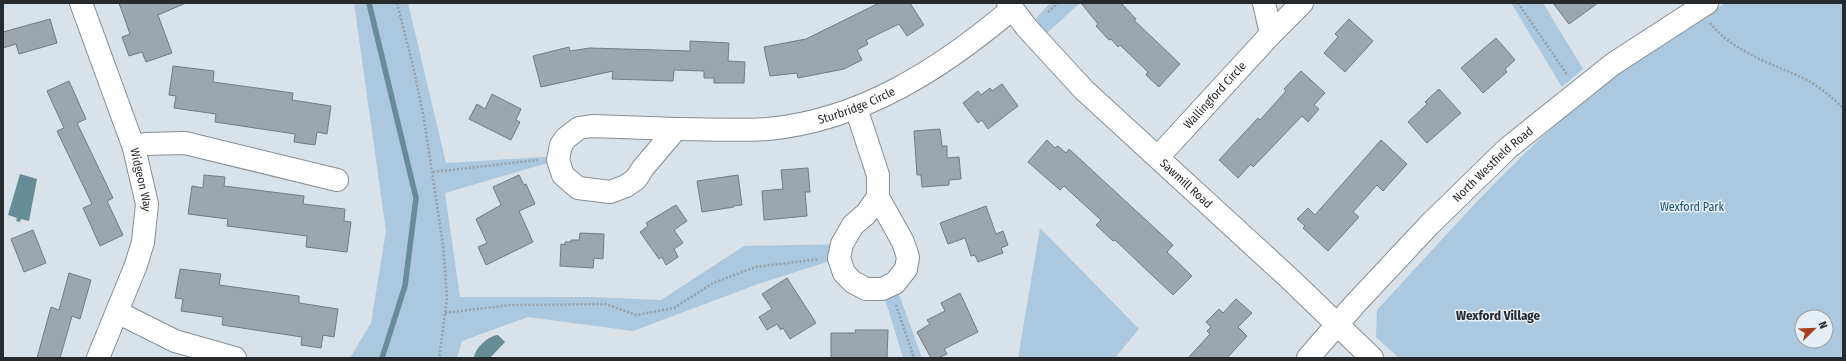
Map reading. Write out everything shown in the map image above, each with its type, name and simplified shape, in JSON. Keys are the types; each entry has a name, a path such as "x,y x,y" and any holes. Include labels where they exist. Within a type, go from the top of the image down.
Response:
{"street":[{"name":"Widgeon Way","path":"81,3 134,148 147,204 143,242 136,265 98,358"},
{"path":"1264,3 1271,34"},
{"name":"Wallingford Circle","path":"1158,157 1271,34 1302,3"},
{"name":"North Westfield Road","path":"1308,358 1430,224 1508,148 1613,64 1703,5"},
{"name":"Sturbridge Circle","path":"558,158 561,145 566,138 579,128 592,126 676,129 767,129 824,119 875,100 914,80 979,37 1010,6"},
{"name":"Sawmill Road","path":"1010,6 1027,28 1084,90 1158,157 1372,358"},
{"path":"856,108 878,175 878,197 903,242 908,257 906,269 895,283 882,289 866,289 853,282 844,273 838,258 842,244 853,225 866,214 878,197"},
{"path":"558,158 563,175 578,188 610,192 626,186 636,179 642,168 676,129"},
{"path":"134,148 146,144 185,143 337,180"},
{"path":"117,312 175,341 235,358"}],"path":[{"path":"397,3 414,70 433,172 443,245 447,299 439,358"},
{"path":"1048,12 1058,3"},
{"path":"1518,3 1578,91"},
{"path":"1703,5 1711,24 1728,42 1763,62 1808,81 1835,100 1843,108"},
{"path":"433,172 558,158"},
{"path":"445,313 510,305 606,304 636,315 674,308 714,283 756,267 838,258"},
{"path":"889,285 914,358"}],"green space":[{"path":"354,3 408,3 446,163 558,156 558,160 445,193 460,297 593,297 661,300 744,246 842,244 839,258 758,284 633,331 528,317 462,341 457,358 350,358 371,323 386,231"},
{"path":"1050,3 1080,3 1038,41 1027,28"},
{"path":"1511,3 1543,3 1583,69 1562,87"},
{"name":"Wexford Park","path":"1725,3 1843,3 1843,358 1399,358 1376,337 1377,310 1474,204 1525,153 1595,91 1650,51"},
{"path":"1040,228 1139,329 1115,358 1018,358"},
{"path":"895,283 922,358 903,358 882,289"}],"shaded area":[{"path":"20,174 37,179 29,221 21,219 20,222 16,221 17,218 8,215"},
{"path":"498,335 505,342 490,358 474,358 479,347 486,340"}],"building":[{"path":"119,3 186,3 158,15 172,53 146,62 142,52 129,56 122,37 130,34"},
{"path":"879,3 910,3 924,25 907,36 899,24 866,40 868,44 857,50 862,60 844,69 798,78 797,73 770,76 764,47 806,39"},
{"path":"1081,3 1121,3 1136,19 1134,20 1180,64 1159,87 1146,75 1148,72 1120,45 1118,47 1111,39 1109,40 1096,26 1098,24"},
{"path":"1553,3 1598,3 1569,24"},
{"path":"50,19 57,43 19,54 16,44 3,48 3,32"},
{"path":"1349,19 1373,41 1345,72 1324,53 1338,37 1335,34"},
{"path":"1496,38 1515,60 1505,69 1507,72 1483,93 1461,68"},
{"path":"690,41 729,43 728,61 745,62 744,83 714,83 714,78 704,78 704,71 674,70 673,81 612,79 613,71 541,87 533,56 569,47 570,51 590,48 690,51"},
{"path":"173,66 214,71 213,82 293,93 292,100 331,106 327,134 317,132 315,145 294,142 295,134 215,122 216,114 174,108 176,96 169,95"},
{"path":"1301,71 1325,93 1314,105 1319,109 1308,122 1302,116 1253,167 1251,164 1238,178 1219,160 1258,118 1260,120 1286,91 1284,89"},
{"path":"69,81 86,119 77,123 113,198 107,201 123,235 100,246 83,208 92,204 57,131 64,128 47,91"},
{"path":"1002,84 1018,106 988,129 982,120 978,123 963,103 978,91 981,95 990,88 992,91"},
{"path":"1439,89 1461,113 1427,143 1408,122 1427,104 1425,102"},
{"path":"492,94 521,109 516,120 520,122 511,140 469,119 477,104 485,109"},
{"path":"940,129 942,146 947,146 947,158 959,157 961,179 949,180 949,185 922,187 921,175 917,175 914,131"},
{"path":"1047,140 1055,148 1058,146 1066,153 1069,149 1173,245 1167,252 1192,276 1173,295 1115,240 1113,241 1096,225 1101,220 1064,186 1060,190 1028,162"},
{"path":"1381,140 1407,164 1383,191 1377,185 1353,212 1359,217 1328,251 1303,228 1305,226 1297,219 1308,208 1315,215"},
{"path":"808,168 810,192 805,192 807,216 764,220 762,191 783,189 781,170"},
{"path":"204,175 225,177 224,186 304,196 303,204 345,209 344,221 351,222 347,252 306,247 307,236 227,226 228,219 188,214 192,186 203,188"},
{"path":"519,175 524,185 526,184 535,204 519,211 533,242 486,265 478,247 487,243 476,219 501,205 493,187"},
{"path":"738,175 742,205 702,212 697,181"},
{"path":"676,205 687,221 674,230 683,243 674,249 678,257 666,265 662,257 659,259 640,232 648,226 646,223"},
{"path":"986,206 996,234 1003,231 1008,245 1001,248 1003,253 978,262 975,255 971,256 965,238 948,244 940,223"},
{"path":"33,230 46,263 24,272 11,239"},
{"path":"580,233 604,234 603,259 594,258 593,268 560,266 561,244 565,245 565,242 579,240"},
{"path":"180,269 221,274 219,285 299,296 299,303 338,309 334,337 323,335 321,348 301,345 302,337 222,325 223,317 181,311 183,299 175,298"},
{"path":"69,273 91,280 80,319 72,316 60,358 37,358 51,307 59,310"},
{"path":"787,278 816,323 790,339 783,328 781,330 777,324 767,330 759,317 772,309 762,294"},
{"path":"960,293 978,332 944,349 947,354 938,358 931,358 917,332 930,324 927,320 945,311 941,303"},
{"path":"1236,299 1252,313 1238,327 1247,336 1227,358 1188,358 1210,334 1207,331 1211,327 1206,322 1219,309 1223,313"},
{"path":"855,330 888,330 887,358 831,358 831,333 856,333"}],"waterway":[{"path":"369,3 416,198 405,286 382,358"}],"district":[{"name":"Wexford Village","path":"1498,315"}]}
